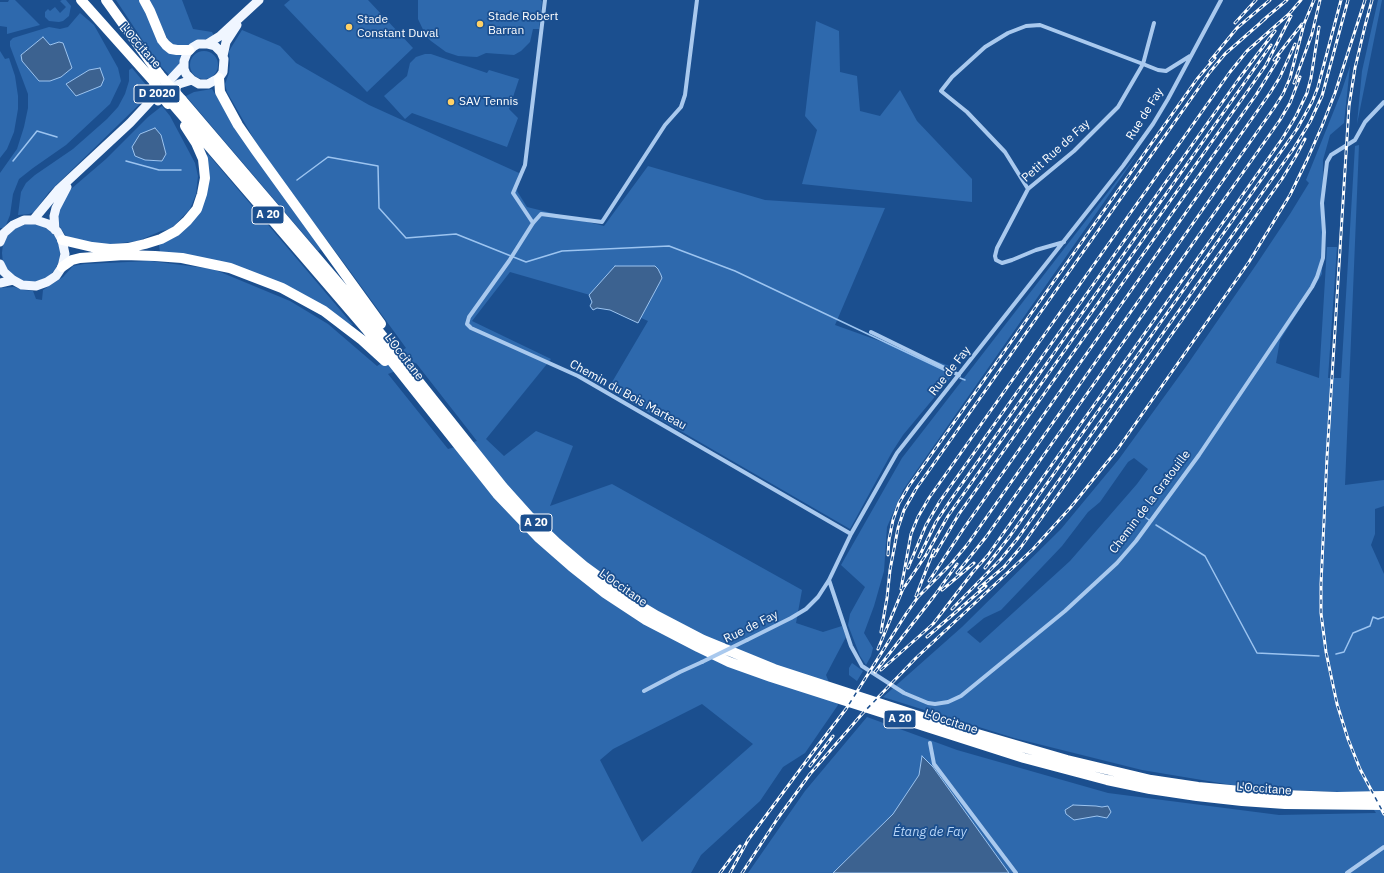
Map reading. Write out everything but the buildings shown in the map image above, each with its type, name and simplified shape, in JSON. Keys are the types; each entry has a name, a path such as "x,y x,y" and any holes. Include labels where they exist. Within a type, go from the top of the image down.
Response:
{"highway":[{"name":"L'Occitane","path":"81,0 128,52 169,102 366,329 412,389 497,494 539,538 571,566 606,593 646,620 729,662 771,677 1003,752 1107,780 1166,791 1242,801 1285,804 1384,805"},
{"name":"L'Occitane","path":"106,0 159,74 368,319 503,487 556,543 584,566 632,601 703,640 774,669 1026,749 1108,770 1183,785 1242,792 1337,797 1384,796"},
{"path":"144,0 150,10 162,40 166,45 171,49 189,50"},
{"path":"219,78 220,92 238,125 399,348 406,365"},
{"path":"62,240 76,244 110,249 128,248 161,239 176,231 197,209 202,194 204,178 203,159 196,143 169,102"},
{"path":"62,267 72,260 80,258 155,256 182,258 208,263 249,275 282,288 302,298 340,323 362,340 412,389"}],"main road":[{"path":"207,44 220,36 259,0"},
{"path":"223,56 218,49 207,44 198,44 189,50 185,57 184,65 186,74 192,80 204,85 212,83 219,78 224,68 223,56 226,42 242,17"},
{"name":"D 2020","path":"34,219 59,189 130,123 184,65"},
{"name":"D 2020","path":"130,123 179,84 192,80"},
{"name":"D 2020","path":"55,230 54,216 56,208 60,198 77,173"},
{"path":"0,242 4,233 13,225 24,220 34,219 44,222 55,230 62,240 65,254 62,267 53,278 40,285 27,286 13,280 7,275 0,264"},
{"path":"0,283 13,280"}],"street":[{"path":"545,0 525,165 513,193 533,223 540,214 602,222 664,125 681,107 685,95 697,0"},
{"name":"Rue de Fay","path":"644,691 791,618 806,609 818,597 829,580 851,534 897,454 1109,185 1153,124 1221,0"},
{"name":"Petit Rue de Fay","path":"1065,241 1002,263 996,260 995,256 997,248 1028,189 1074,151 1118,107 1143,64 1154,23"},
{"path":"1028,189 1005,152 967,112 941,91 952,77 985,47 1002,36 1026,26 1040,25 1158,70 1166,71 1190,55"},
{"name":"Chemin de la Gratouille","path":"829,580 851,646 862,666 904,694 928,703 936,704 948,702 961,696 1066,611 1117,562 1136,541 1199,455 1312,287 1323,258 1324,232 1322,203 1327,162 1331,155 1355,140 1365,122 1384,102"},
{"name":"Chemin du Bois Marteau","path":"533,223 509,261 469,317 469,326 578,376 851,534"},
{"path":"871,332 959,375"},
{"path":"930,743 934,764 1016,873"},
{"path":"1347,873 1384,847"}],"shaded area":[{"path":"9,0 15,0 40,25 7,34 7,27 0,26 0,2 8,2"},
{"path":"66,0 71,6 69,16 63,21 59,22 49,21 45,17 45,12 48,9 50,11 55,7 60,13 66,7 60,1"},
{"path":"116,0 140,0 157,34 181,54 179,67 170,76 157,62"},
{"path":"149,0 182,0 193,29 212,32 214,36 185,47 174,46 168,40"},
{"name":"Stade Constant Duval","path":"290,0 368,0 413,48 367,92 284,5"},
{"name":"Stade Robert Barran","path":"418,0 541,0 539,29 533,29 530,42 521,51 514,55 486,53 477,57 458,56 446,52 426,36 418,19"},
{"path":"1378,0 1382,0 1357,124 1362,71"},
{"path":"80,13 94,25 118,68 121,81 110,104 66,145 19,179 13,194 10,215 6,225 3,228 0,228 0,173 17,149 28,108 28,94 10,46 10,41 13,38 49,27 60,29 68,27"},
{"path":"816,21 839,31 840,72 857,76 860,111 880,116 900,90 917,121 972,179 972,202 802,184 817,130 805,116"},
{"path":"242,30 280,46 296,63 369,105 519,173 517,191 527,207 604,226 648,166 765,200 885,208 835,325 958,369 903,435 892,452 850,529 608,389 648,321 590,295 510,272 472,321 551,359 486,439 504,456 536,431 573,446 550,506 612,484 802,590 796,623 823,632 842,626 846,637 826,675 838,705 805,753 783,767 760,801 701,855 691,873 0,873 0,288 14,287 33,291 36,299 42,300 43,290 63,277 73,266 84,264 150,261 213,269 290,301 328,324 377,366 406,348 263,155 227,92 225,84 229,73 229,51","holes":["416,363 477,441 448,449 388,374","702,704 753,744 642,842 600,760 613,749"]},
{"path":"0,51 5,59 9,58 15,76 18,109 14,132 7,149 0,158"},
{"path":"204,51 214,55 218,65 214,75 204,79 194,75 190,65 194,55"},
{"name":"SAV Tennis","path":"431,54 487,73 489,70 519,79 509,109 518,118 507,147 412,113 405,119 384,96 407,76 410,63 416,57"},
{"path":"1350,66 1344,123 1330,135 1323,160 1322,274 1280,340 1276,363 1319,378 1327,247 1337,247 1328,378 1341,378 1355,146 1359,145 1345,485 1384,480 1384,506 1375,509 1375,534 1371,545 1384,574 1384,873 1009,873 933,767 922,757 919,775 893,814 833,873 748,873 805,791 867,717 957,750 1108,793 1279,815 1376,813 1363,793 1250,788 1142,770 1014,738 883,697 962,627 1061,529 1119,459 1185,368 1256,265 1309,183 1306,180 1341,93","holes":["1134,458 1148,469 1137,484 1070,561 980,643 967,632 984,618 1001,610 1062,546 1088,512 1100,502 1128,462"]},
{"path":"132,68 152,92 49,192 34,212 18,215 21,192 26,183 35,175 73,149 107,119 118,107 125,94 129,81 129,70"},
{"path":"212,89 241,136 322,249 318,251 186,96 194,92"},
{"path":"162,106 170,116 195,163 198,176 196,194 190,209 171,229 161,231 138,241 112,244 93,244 66,236 60,227 58,219 59,209 71,189 106,159 148,117"},
{"path":"1139,152 903,490 887,527 884,571 874,606 864,633 873,648 866,665 860,656 848,625 850,614 865,587 841,565 902,458"},
{"path":"208,154 353,325 347,324 287,288 160,252 159,245 179,235 205,199 209,183 206,157"},
{"path":"25,224 37,224 52,232 60,247 60,259 52,274 37,282 25,282 10,274 2,259 2,247 10,232"},
{"path":"852,663 863,671 857,681 849,675 849,668"}],"water":[{"path":"43,37 50,45 59,42 63,43 72,68 61,77 50,81 39,81 22,61 21,55"},
{"path":"100,68 104,79 101,86 76,96 66,84 89,70"},
{"path":"155,128 161,135 166,154 162,161 145,160 135,156 132,147 140,134"},
{"path":"615,266 655,266 661,275 662,278 638,323 610,310 597,308 593,310 590,306 592,302 589,295"},
{"name":"Étang de Fay","path":"922,756 933,767 1009,873 833,873 893,814 919,775"},
{"path":"1073,805 1108,806 1111,812 1107,818 1097,816 1074,820 1066,814 1065,810"}],"waterway":[{"path":"13,161 37,131 57,137"},
{"path":"297,180 328,157 378,166 379,208 406,238 456,234 526,262 562,251 669,246 735,271 950,373"},
{"path":"126,161 159,170 181,170"},
{"path":"960,378 965,380"},
{"path":"1138,512 1149,520"},
{"path":"1156,525 1205,556 1257,653 1319,656"},
{"path":"1336,654 1344,652 1353,633 1370,626 1373,617 1378,619 1384,617"}],"railway":[{"path":"1235,23 1256,0"},
{"path":"1210,61 1237,28 1270,0"},
{"path":"1262,21 1287,0"},
{"path":"901,589 911,534 918,517 929,498 1230,72 1247,51 1289,14 1301,0"},
{"path":"730,873 748,840 846,709 918,597 951,564 967,545 1274,108 1283,94 1290,78 1304,24 1314,0"},
{"path":"1294,83 1312,34 1320,0"},
{"path":"985,568 1010,536 1297,129 1312,102 1318,87 1341,0"},
{"path":"952,609 1001,559 1018,538 1294,148 1310,122 1322,96 1348,0"},
{"path":"742,873 778,818 810,774 862,714 916,658 1033,549 1071,507 1117,450 1249,262 1290,195 1307,160 1335,93 1365,0"},
{"path":"1372,0 1355,68 1349,106 1327,457 1321,613 1326,652 1337,704 1348,739 1360,769 1384,814"},
{"path":"878,649 903,589 926,555 948,516 1266,65 1291,16"},
{"path":"881,632 898,528 904,510 916,489 1210,72 1225,54 1266,18"},
{"path":"1274,60 1302,24"},
{"path":"881,670 933,624 988,555 1282,139 1296,116 1307,93 1311,78 1319,27"},
{"path":"908,568 926,525 940,501 1238,80 1275,31"},
{"path":"929,581 964,528 1270,93 1280,77 1295,44"},
{"path":"919,557 936,522 952,498 1271,45"},
{"path":"888,555 893,520 899,503 909,486 1197,79 1215,58"},
{"path":"934,556 959,514 1256,95 1279,58"},
{"path":"957,573 986,537 1280,120 1290,103 1300,77"},
{"path":"979,588 1004,567 1021,547 1282,179 1305,139"},
{"path":"916,596 934,550"},
{"path":"942,590 974,563"},
{"path":"875,672 935,595 957,564"},
{"path":"927,637 986,586"},
{"path":"810,766 833,736"},
{"path":"720,873 740,846"}],"place":[{"name":"Stade Robert Barran","path":"480,24"},
{"name":"Stade Constant Duval","path":"349,27"},
{"name":"SAV Tennis","path":"451,102"}]}
